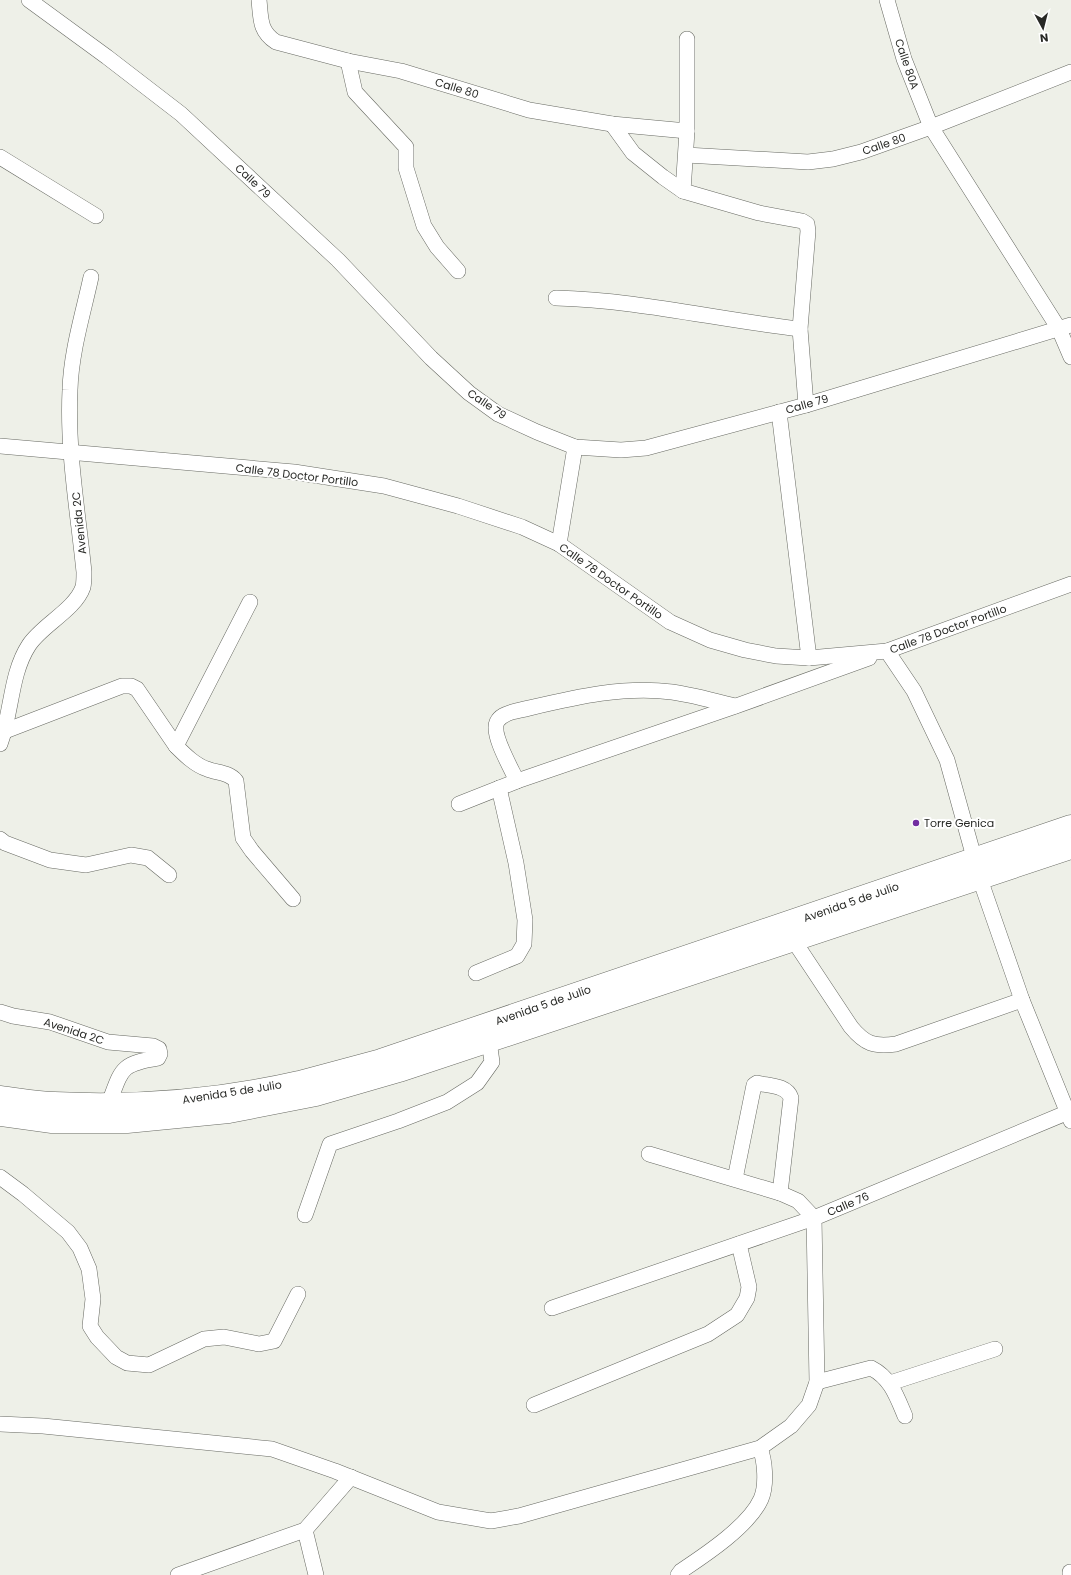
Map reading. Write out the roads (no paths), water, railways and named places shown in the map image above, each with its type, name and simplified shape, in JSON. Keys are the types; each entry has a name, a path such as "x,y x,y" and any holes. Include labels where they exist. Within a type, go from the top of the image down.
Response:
{"main road":[{"name":"Avenida 5 de Julio","path":"0,1115 52,1122 127,1122 229,1112 316,1095 399,1072 794,941 977,869 1071,826"},
{"name":"Avenida 5 de Julio","path":"0,1097 54,1104 178,1100 231,1094 298,1082 381,1060 977,869 1071,848"}],"street":[{"name":"Calle 79","path":"29,0 181,114 338,260 431,358 469,393 498,414 575,447 621,450 646,448 806,405 1065,327"},
{"name":"Calle 80","path":"259,0 262,27 266,36 276,42 348,61 401,70 529,110 612,124 687,131"},
{"name":"Calle 80A","path":"887,0 904,59 931,127 1065,327 1071,358"},
{"path":"683,191 687,131 687,39"},
{"path":"348,61 355,92 406,147 406,168 424,226 437,247 458,271"},
{"name":"Calle 80","path":"686,154 808,162 833,159 861,152 931,127 1071,72"},
{"path":"612,124 633,153 683,191 759,213 802,221 807,224 808,231 800,329 806,405"},
{"path":"0,157 96,216"},
{"name":"Avenida 2C","path":"3,738 21,659 30,644 41,631 73,602 83,586 84,572 71,453 70,391 72,369 91,277"},
{"path":"556,298 591,299 745,323 800,329"},
{"path":"780,412 809,658"},
{"name":"Calle 78 Doctor Portillo","path":"0,446 294,472 384,486 458,506 522,527 559,544 670,622 710,640 745,650 776,656 809,658 887,651 1071,584"},
{"path":"559,544 575,447"},
{"path":"176,746 250,602"},
{"path":"459,804 516,781 736,706 887,651 914,692 946,760 977,869 1022,1000 1070,1114"},
{"path":"3,738 96,696 122,686 131,686 137,689 176,746 189,758 206,769 228,775 236,781 243,838 252,851 293,899"},
{"path":"516,781 495,728 497,721 503,715 607,692 643,690 673,692 736,706"},
{"path":"476,973 517,956 524,944 525,920 516,863 499,788"},
{"path":"0,839 5,843 50,860 86,864 130,855 148,858 169,875"},
{"path":"794,941 851,1027 861,1039 880,1046 896,1044 1022,1000"},
{"name":"Avenida 2C","path":"0,1012 13,1016 50,1022 108,1042 153,1046 159,1049 160,1054 158,1058 129,1064 121,1072 109,1103"},
{"path":"305,1215 330,1144 398,1121 447,1102 477,1083 492,1062 489,1041"},
{"path":"735,1179 754,1085 757,1083 785,1088 790,1093 791,1098 780,1193"},
{"name":"Calle 76","path":"0,1424 43,1426 272,1449 351,1477 438,1512 492,1521 518,1516 760,1448 791,1426 808,1405 817,1382 814,1218 1070,1114"},
{"path":"552,1308 814,1218 798,1201 780,1193 649,1154"},
{"path":"0,1177 68,1232 80,1248 89,1269 93,1299 90,1326 97,1337 116,1357 127,1363 149,1365 204,1339 224,1337 259,1344 274,1341 298,1294"},
{"path":"534,1405 708,1334 737,1315 747,1298 749,1287 739,1244"},
{"path":"890,1383 995,1349"},
{"path":"817,1382 871,1368 878,1371 890,1383 905,1416"},
{"path":"678,1575 681,1571 714,1549 737,1528 748,1517 761,1499 765,1460 760,1448"},
{"path":"178,1575 305,1530 351,1477"},
{"path":"305,1530 316,1575"}],"place":[{"name":"Torre Genica","path":"916,823"}]}
